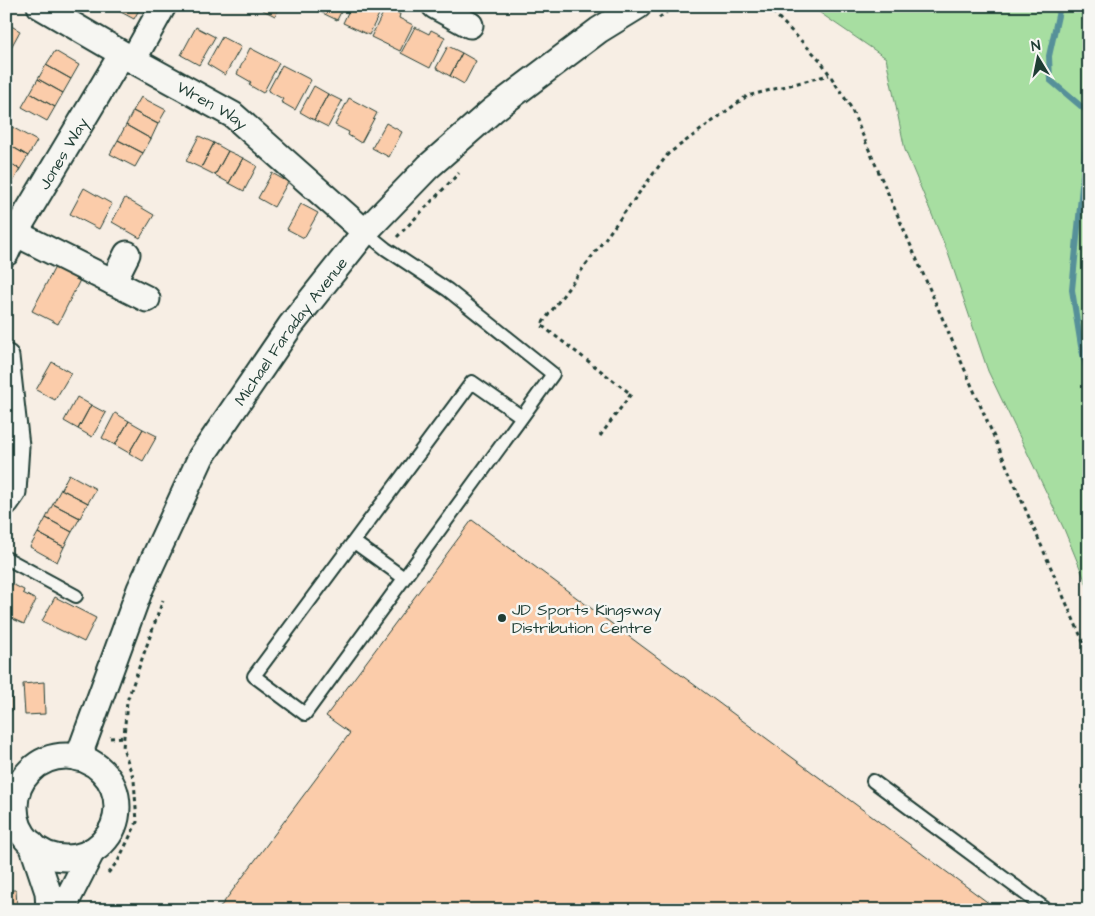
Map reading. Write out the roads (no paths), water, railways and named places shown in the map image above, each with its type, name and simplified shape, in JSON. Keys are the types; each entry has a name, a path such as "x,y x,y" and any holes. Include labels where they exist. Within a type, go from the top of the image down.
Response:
{"street":[{"name":"Wren Way","path":"40,6 233,115 365,232"},
{"name":"Jones Way","path":"11,243 128,57 163,6"},
{"path":"435,6 470,25"},
{"name":"Michael Faraday Avenue","path":"78,758 140,589 201,457 291,325 365,232 428,167 493,110 598,30 646,14"},
{"path":"11,243 113,282 147,299"},
{"path":"113,282 127,254"},
{"path":"6,357 10,422 16,446 13,492 6,502"},
{"path":"64,910 92,851 111,832 117,815 118,802 113,784 103,771 88,760 71,756 53,757 37,765 25,776 17,792 12,816 32,844 47,854 64,858 82,856 92,851"},
{"path":"6,775 33,769"},
{"path":"32,844 48,892 49,910"}],"lane":[{"path":"365,232 386,249 448,290 553,374 522,417 305,714 254,676 472,382 522,417"},
{"path":"354,542 404,578"},
{"path":"6,558 76,596"},
{"path":"873,781 1047,910"}],"waterway":[{"path":"1055,6 1059,11 1049,56 1050,80 1089,113 1072,290 1081,346 1089,379"}],"place":[{"name":"JD Sports Kingsway Distribution Centre","path":"502,618"}]}
